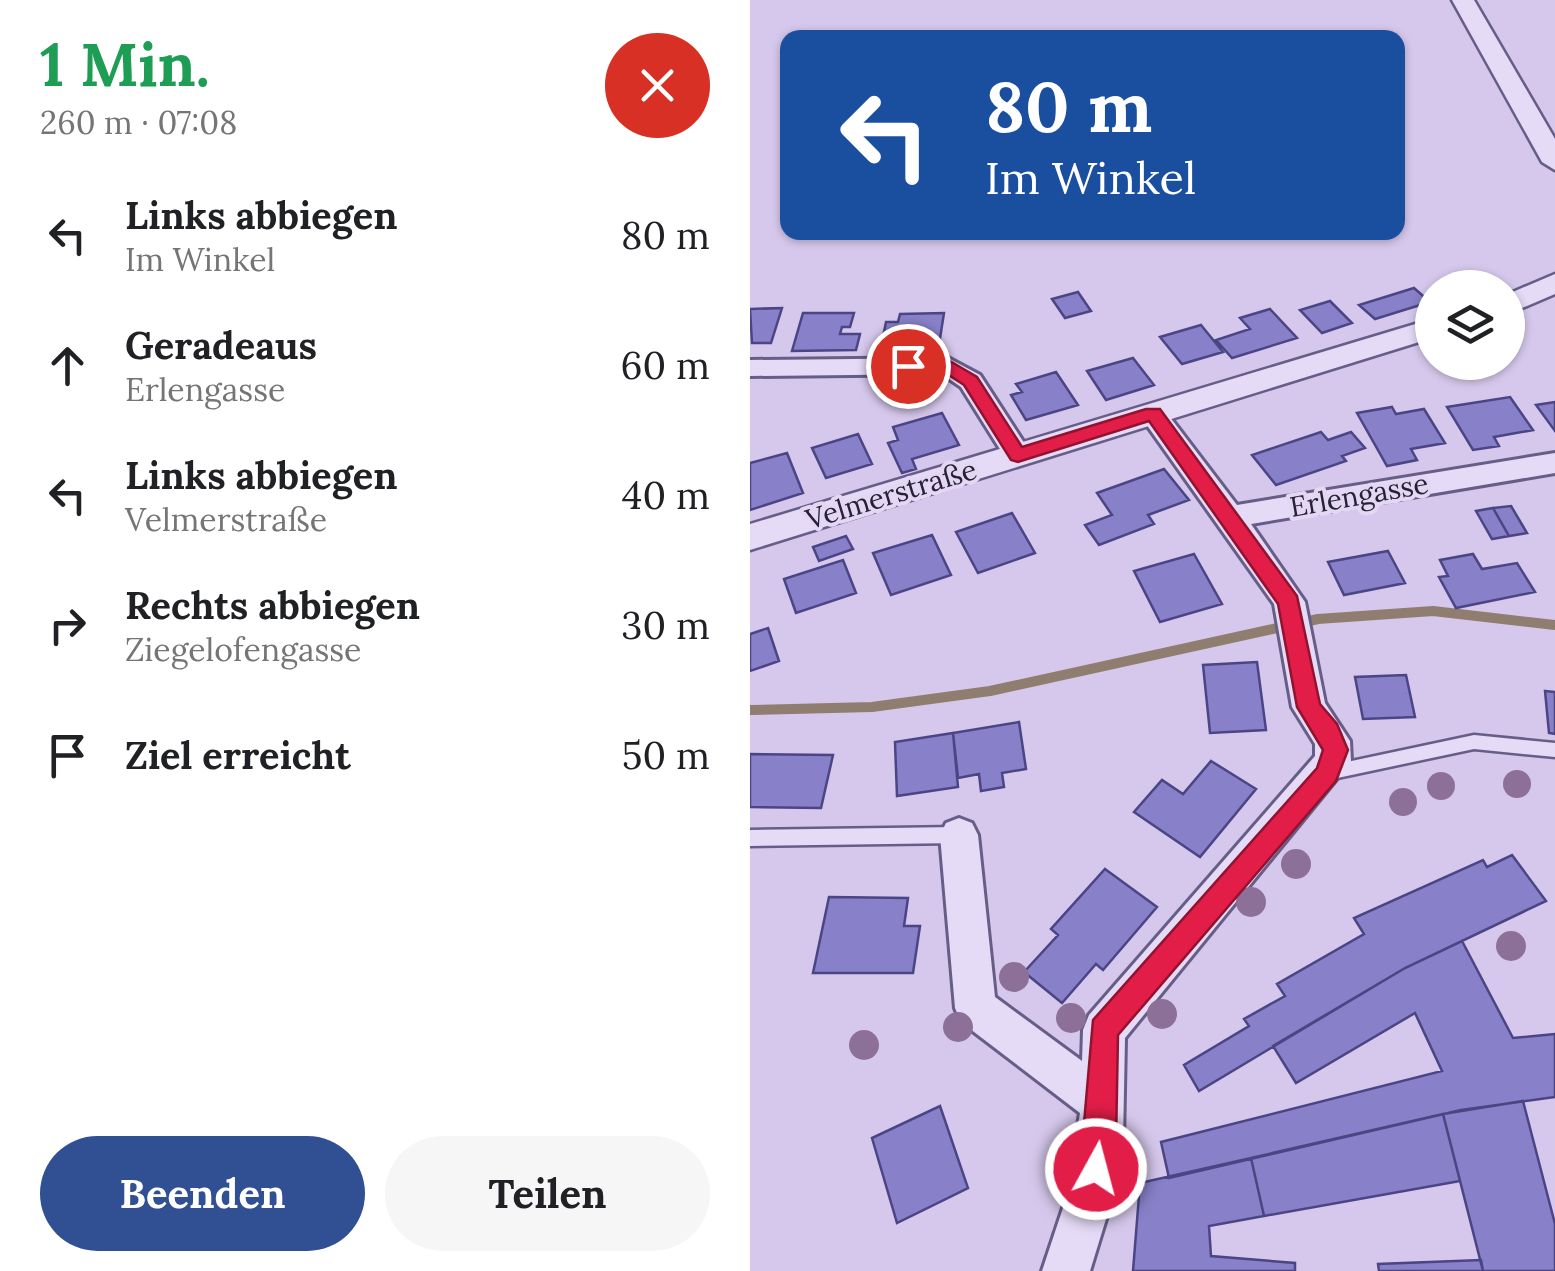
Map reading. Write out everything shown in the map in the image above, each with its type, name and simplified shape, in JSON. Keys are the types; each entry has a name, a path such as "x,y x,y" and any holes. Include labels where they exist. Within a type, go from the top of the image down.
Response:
{"street":[{"path":"1462,0 1555,162"},
{"path":"1525,296 1555,283"},
{"name":"Velmerstraße","path":"750,538 1415,333"},
{"path":"750,368 948,366 971,381 1018,455"},
{"path":"1066,1271 1090,1196 1102,1103 1104,1030 1328,773 1336,750 1328,731 1309,707 1296,626 1230,517 1153,414"},
{"name":"Erlengasse","path":"1230,517 1555,463"},
{"path":"959,835 976,1008 1102,1103"}],"lane":[{"path":"1328,773 1474,742 1555,750"},
{"path":"750,838 959,835"}],"building":[{"path":"1415,289 1415,307 1375,319 1359,305"},
{"path":"1078,292 1091,311 1065,318 1052,299"},
{"path":"1330,301 1352,323 1322,333 1300,310"},
{"path":"782,308 771,343 752,343 750,309"},
{"path":"1270,309 1297,338 1232,358 1216,340 1250,329 1240,318"},
{"path":"803,313 854,313 850,327 842,327 840,334 860,334 856,350 792,351"},
{"path":"944,313 939,345 882,342 886,322 898,322 900,314"},
{"path":"1201,325 1223,352 1182,364 1160,337"},
{"path":"1133,358 1154,385 1106,400 1087,371"},
{"path":"1056,372 1078,405 1026,420 1011,395 1022,392 1016,384"},
{"path":"1510,397 1533,430 1494,437 1499,446 1473,450 1447,407"},
{"path":"1555,402 1555,431 1536,405"},
{"path":"1392,407 1396,414 1424,409 1445,443 1411,449 1417,460 1387,466 1357,413"},
{"path":"942,413 959,445 912,459 916,469 902,473 888,443 898,440 893,427"},
{"path":"1321,432 1328,440 1351,432 1365,448 1342,456 1346,461 1276,485 1252,455"},
{"path":"858,434 872,464 826,478 812,448"},
{"path":"787,453 803,493 750,510 750,463"},
{"path":"1164,469 1189,500 1148,515 1154,524 1099,545 1085,525 1112,515 1097,493"},
{"path":"1511,506 1527,533 1509,536 1493,508"},
{"path":"1493,508 1509,536 1492,539 1476,511"},
{"path":"1012,513 1035,553 978,573 956,532"},
{"path":"932,535 951,575 891,595 873,553"},
{"path":"846,536 853,549 819,561 813,547"},
{"path":"1388,551 1405,583 1344,595 1328,562"},
{"path":"1194,554 1222,604 1160,622 1134,571"},
{"path":"1473,554 1482,569 1517,563 1535,592 1456,608 1439,577 1448,576 1440,560"},
{"path":"843,560 856,593 796,613 784,579"},
{"path":"768,628 779,661 750,671 750,634"},
{"path":"1257,662 1266,730 1210,733 1203,665"},
{"path":"1406,675 1415,717 1363,719 1355,677"},
{"path":"1545,691 1555,692 1555,734 1549,733"},
{"path":"1019,722 1026,769 1002,773 1004,787 981,791 979,774 958,778 953,733"},
{"path":"953,733 958,787 897,796 895,742"},
{"path":"750,754 833,755 821,808 750,807"},
{"path":"1211,761 1256,789 1200,857 1134,812 1162,780 1183,794"},
{"path":"1512,855 1546,901 1405,968 1199,1091 1184,1065 1249,1026 1244,1019 1285,996 1277,984 1364,934 1354,918 1483,860 1487,867"},
{"path":"1105,869 1157,907 1103,970 1096,964 1062,1003 1024,972 1058,935 1051,929"},
{"path":"829,897 908,898 904,926 920,926 913,973 813,973"},
{"path":"1462,941 1513,1038 1555,1034 1555,1097 1461,1110 1169,1178 1161,1142 1442,1071 1415,1013 1296,1083 1273,1046 1405,968"},
{"path":"1523,1101 1555,1224 1555,1271 1483,1271 1443,1114"},
{"path":"940,1106 968,1188 897,1223 872,1138"},
{"path":"1443,1114 1460,1181 1264,1216 1251,1158"},
{"path":"1251,1158 1264,1216 1209,1226 1211,1256 1295,1263 1295,1271 1133,1271 1140,1183"},
{"path":"1481,1260 1483,1271 1379,1271 1378,1264"}],"waterway":[{"path":"750,710 872,707 990,691 1318,619 1433,611 1555,625"}],"route":[{"path":"908,366 948,366 971,381 1018,455 1153,414 1289,602 1309,707 1328,731 1336,750 1328,773 1234,876 1104,1030 1101,1142 1096,1169"}]}
